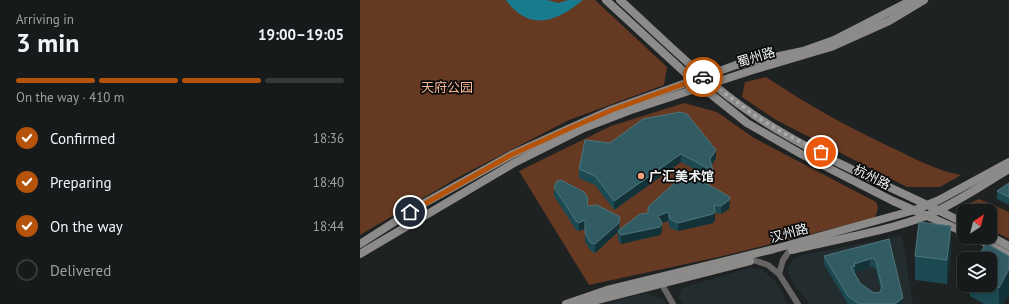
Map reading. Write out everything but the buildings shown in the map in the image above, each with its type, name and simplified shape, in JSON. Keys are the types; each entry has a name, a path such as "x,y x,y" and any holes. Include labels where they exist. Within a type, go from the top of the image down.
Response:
{"main road":[{"name":"杭州路","path":"606,0 702,88 747,123 776,141 893,201 957,229"},
{"name":"杭州路","path":"620,0 712,84 748,111 783,133 957,220"},
{"name":"蜀州路","path":"360,244 421,205 511,155 612,110 736,65 803,51 834,40 912,0"},
{"name":"蜀州路","path":"360,254 473,186 555,142 606,119 831,47 890,21 924,0"},
{"name":"汉州路","path":"582,304 915,210 961,189 1009,162"},
{"name":"汉州路","path":"566,304 607,290 660,281 891,227 927,215 1009,169"},
{"path":"997,240 1009,246"},
{"path":"988,244 1009,255"}],"street":[{"path":"779,274 783,260 790,250"},
{"path":"753,260 768,265 779,274 798,304"},
{"path":"660,281 673,304"}],"shaded area":[{"path":"902,236 913,304 810,304 798,290 788,273 788,267 794,259 803,255"},
{"path":"749,268 762,269 776,282 788,304 683,304 678,297 682,288"},
{"path":"646,293 664,300 666,304 605,304"}],"green space":[{"name":"天府公园","path":"360,0 595,0 667,67 664,85 569,120 459,177 360,235"},
{"path":"766,77 831,117 865,135 929,165 961,175 940,187 907,187 776,120 742,97 745,82"},
{"path":"684,103 717,112 754,138 876,202 878,208 875,218 723,256 589,285 519,171 611,126"},
{"path":"979,199 991,204 970,204"},
{"path":"997,207 1009,212 1009,239 997,233"}],"water":[{"path":"506,0 547,0 558,3 569,0 583,0 563,14 553,18 534,20 524,17"}],"way so far":[{"path":"703,77 754,115 783,133 821,152"}],"place":[{"name":"广汇美术馆","path":"641,176"}],"route":[{"path":"410,212 511,155 612,110 703,77"}]}
